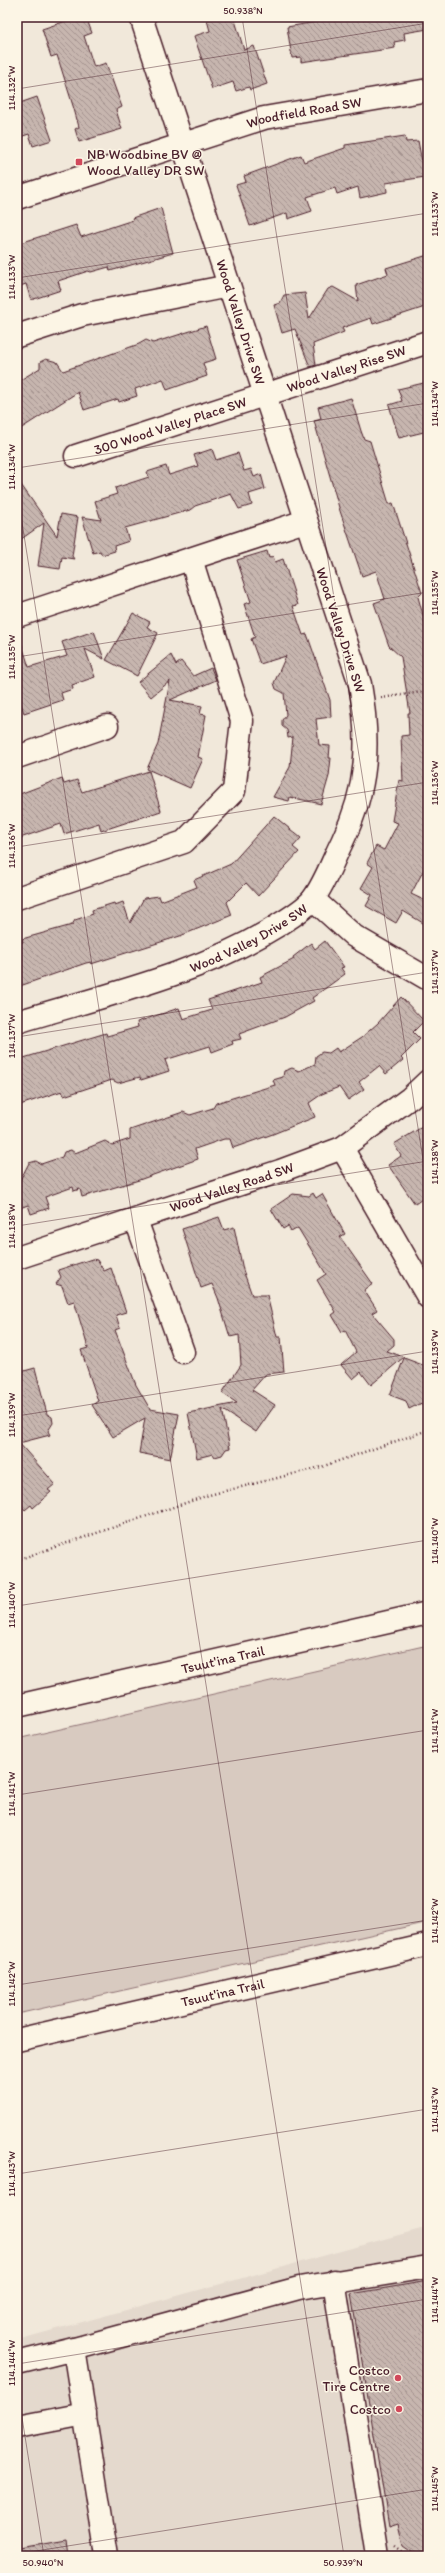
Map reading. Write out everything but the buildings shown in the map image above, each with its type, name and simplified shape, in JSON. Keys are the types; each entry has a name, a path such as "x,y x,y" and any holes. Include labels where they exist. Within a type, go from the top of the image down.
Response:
{"main road":[{"name":"Wood Valley Drive SW","path":"17,1022 179,973 218,958 253,940 313,899 352,821 360,798 365,773 367,742 360,684 305,521 142,17"},
{"name":"Woodfield Road SW","path":"17,198 183,144 288,113 428,90"},
{"path":"17,336 82,315 229,286"},
{"name":"Wood Valley Rise SW","path":"265,394 428,342"},
{"name":"300 Wood Valley Place SW","path":"76,456 265,394"},
{"path":"17,616 305,521"},
{"path":"17,898 184,842 234,791 242,721 191,559"},
{"path":"17,757 107,726"},
{"path":"313,899 354,936 428,979"},
{"name":"Wood Valley Road SW","path":"17,1258 136,1220 342,1148 410,1098 428,1081"},
{"path":"342,1148 428,1297"},
{"path":"136,1220 183,1352"},
{"name":"Tsuut'ina Trail","path":"17,1706 428,1613"},
{"name":"Tsuut'ina Trail","path":"17,2040 428,1945"},
{"path":"17,2363 74,2350 299,2288 334,2281 428,2267"},
{"path":"334,2281 377,2556"},
{"path":"74,2350 107,2556"},
{"path":"17,2426 85,2414"}],"path":[{"path":"363,700 428,690"},
{"path":"17,1560 209,1495 321,1467 428,1430"}],"shaded area":[{"path":"428,1645 428,1922 17,2014 17,1739"},
{"path":"428,2227 428,2556 17,2556 17,2340"}],"place":[{"name":"NB Woodbine BV @ Wood Valley DR SW","path":"79,162"},
{"name":"Costco Tire Centre","path":"398,2378"},
{"name":"Costco","path":"399,2409"}]}
